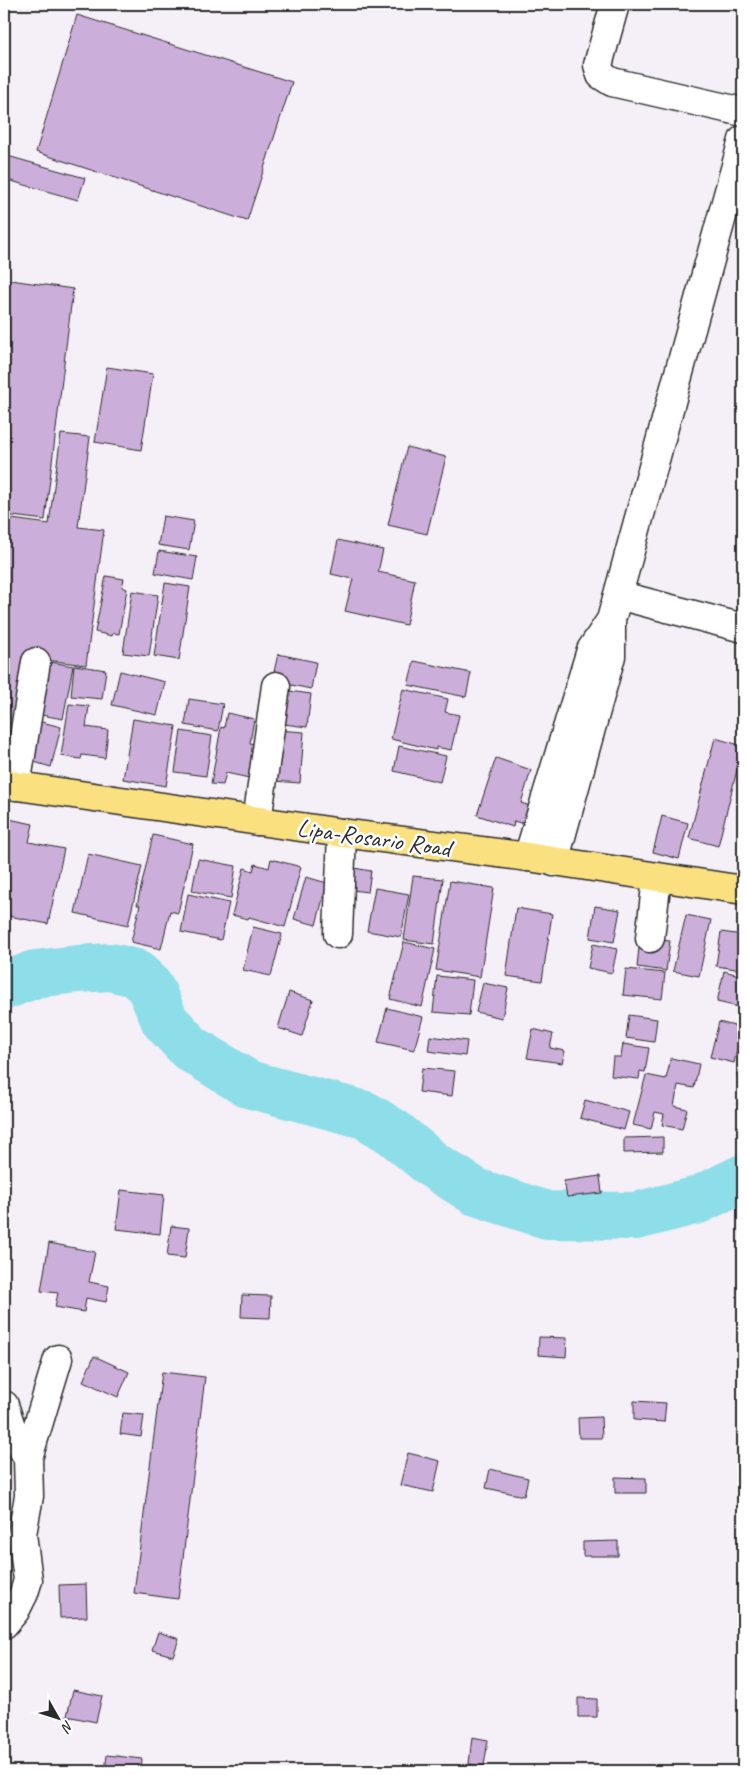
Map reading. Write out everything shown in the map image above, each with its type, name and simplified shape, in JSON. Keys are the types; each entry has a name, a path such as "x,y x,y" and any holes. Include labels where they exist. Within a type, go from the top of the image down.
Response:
{"main road":[{"name":"Lipa-Rosario Road","path":"10,785 342,833 541,859 743,890"}],"street":[{"path":"615,4 598,65 601,75 612,82 743,112"},
{"path":"541,859 611,656 614,608 743,140"},
{"path":"614,608 743,628"},
{"path":"10,785 36,662"},
{"path":"257,821 276,686"},
{"path":"338,934 342,833"},
{"path":"650,938 657,878"},
{"path":"4,1624 14,1612 28,1580 22,1534 29,1496 28,1458 58,1359"},
{"path":"4,1405 13,1433 28,1458"}],"building":[{"path":"77,15 292,82 247,221 36,152"},
{"path":"4,155 85,178 78,200 4,179"},
{"path":"4,279 73,289 45,520 4,515"},
{"path":"107,367 153,374 141,450 95,442"},
{"path":"61,434 90,437 78,527 104,530 86,665 22,657 11,737 4,736 4,518 49,524"},
{"path":"407,447 446,457 427,534 388,525"},
{"path":"163,516 194,521 189,550 158,545"},
{"path":"338,540 383,550 378,572 415,580 406,625 345,611 353,579 331,574"},
{"path":"159,551 197,557 193,580 155,573"},
{"path":"106,576 124,579 122,587 127,589 119,634 113,633 112,636 95,632"},
{"path":"165,583 190,587 179,660 154,656"},
{"path":"132,591 158,595 149,656 123,653"},
{"path":"278,654 316,662 311,689 272,681"},
{"path":"40,660 73,666 63,719 31,713"},
{"path":"414,661 471,673 466,697 408,685"},
{"path":"74,665 106,670 102,699 71,696"},
{"path":"120,671 165,682 157,715 112,705"},
{"path":"403,689 448,699 445,712 459,715 451,750 436,747 436,750 391,739"},
{"path":"281,690 311,694 307,727 276,723"},
{"path":"189,699 223,704 218,731 185,725"},
{"path":"69,704 89,706 86,727 108,730 105,758 82,755 81,759 61,756"},
{"path":"227,713 254,719 250,743 260,745 254,779 226,773 223,785 211,784 221,727 224,728"},
{"path":"133,719 176,726 166,786 123,779"},
{"path":"34,720 61,727 51,767 24,759"},
{"path":"277,730 304,732 300,783 274,781"},
{"path":"181,731 212,736 206,776 175,772"},
{"path":"715,738 743,746 718,846 689,838"},
{"path":"399,746 446,756 440,782 394,771"},
{"path":"496,758 531,770 521,803 533,807 527,825 514,821 513,827 477,815"},
{"path":"662,816 688,823 679,859 653,852"},
{"path":"4,818 33,824 29,842 64,849 48,924 4,915"},
{"path":"153,835 193,844 178,913 170,911 161,949 131,942 140,905 137,905"},
{"path":"88,854 142,866 128,925 75,913"},
{"path":"198,859 236,866 231,898 192,891"},
{"path":"271,859 301,867 285,927 249,917 248,919 232,915 244,868 253,871 255,864 269,868"},
{"path":"348,867 371,871 368,892 344,889"},
{"path":"413,876 443,879 434,944 404,940"},
{"path":"306,877 327,883 316,925 294,919"},
{"path":"450,881 494,888 480,977 436,970"},
{"path":"375,888 409,894 401,937 367,931"},
{"path":"188,894 229,903 221,940 181,932"},
{"path":"595,906 620,910 614,942 590,938"},
{"path":"516,908 552,914 542,981 506,976"},
{"path":"686,915 711,920 699,976 673,971"},
{"path":"253,927 282,934 271,976 243,970"},
{"path":"721,932 743,935 743,970 716,966"},
{"path":"640,938 670,941 666,971 637,967"},
{"path":"404,942 435,949 422,1007 390,999"},
{"path":"593,944 617,949 612,973 588,968"},
{"path":"626,969 665,973 662,999 623,995"},
{"path":"724,971 743,976 743,1008 717,1002"},
{"path":"437,976 473,980 469,1015 433,1012"},
{"path":"483,983 508,988 502,1018 476,1012"},
{"path":"289,992 313,1000 302,1036 278,1028"},
{"path":"387,1008 423,1017 414,1050 378,1042"},
{"path":"629,1015 657,1019 654,1042 626,1038"},
{"path":"719,1022 742,1028 734,1063 710,1057"},
{"path":"533,1029 553,1034 550,1048 565,1051 562,1063 527,1058"},
{"path":"430,1036 467,1041 465,1056 428,1051"},
{"path":"743,1042 743,1077 737,1076"},
{"path":"623,1044 649,1048 645,1072 640,1071 639,1079 611,1076 613,1057 621,1057"},
{"path":"671,1058 699,1064 694,1088 678,1085 674,1106 687,1109 682,1129 662,1125 664,1114 655,1112 651,1129 633,1125 646,1075 666,1079"},
{"path":"422,1068 455,1071 452,1096 419,1092"},
{"path":"585,1100 629,1112 624,1130 580,1118"},
{"path":"663,1137 663,1152 624,1153 624,1138"},
{"path":"600,1176 602,1193 567,1197 564,1181"},
{"path":"121,1190 164,1195 160,1234 116,1229"},
{"path":"171,1226 189,1228 185,1258 167,1256"},
{"path":"49,1243 95,1252 89,1282 109,1286 106,1302 86,1298 84,1312 55,1307 58,1293 41,1291"},
{"path":"242,1295 271,1296 270,1318 241,1317"},
{"path":"539,1337 567,1338 566,1357 538,1355"},
{"path":"94,1356 129,1372 118,1397 83,1381"},
{"path":"162,1372 205,1377 178,1599 134,1593"},
{"path":"634,1401 666,1403 664,1422 634,1420"},
{"path":"123,1413 144,1415 141,1437 120,1434"},
{"path":"601,1417 602,1438 579,1438 578,1418"},
{"path":"408,1453 440,1461 433,1492 400,1485"},
{"path":"490,1469 528,1478 524,1496 486,1488"},
{"path":"615,1477 646,1478 646,1493 615,1493"},
{"path":"618,1541 618,1556 583,1556 583,1542"},
{"path":"86,1584 87,1617 60,1618 59,1585"},
{"path":"158,1632 179,1639 173,1656 152,1650"},
{"path":"73,1690 102,1696 96,1722 67,1716"},
{"path":"578,1698 597,1699 597,1717 578,1717"},
{"path":"472,1737 488,1740 484,1766 469,1764"},
{"path":"107,1755 142,1759 141,1771 105,1771"}],"waterway":[{"path":"4,986 35,974 78,969 110,967 136,973 150,987 165,1021 190,1048 248,1084 365,1115 393,1132 433,1165 476,1192 547,1215 636,1216 698,1200 743,1178"}]}
